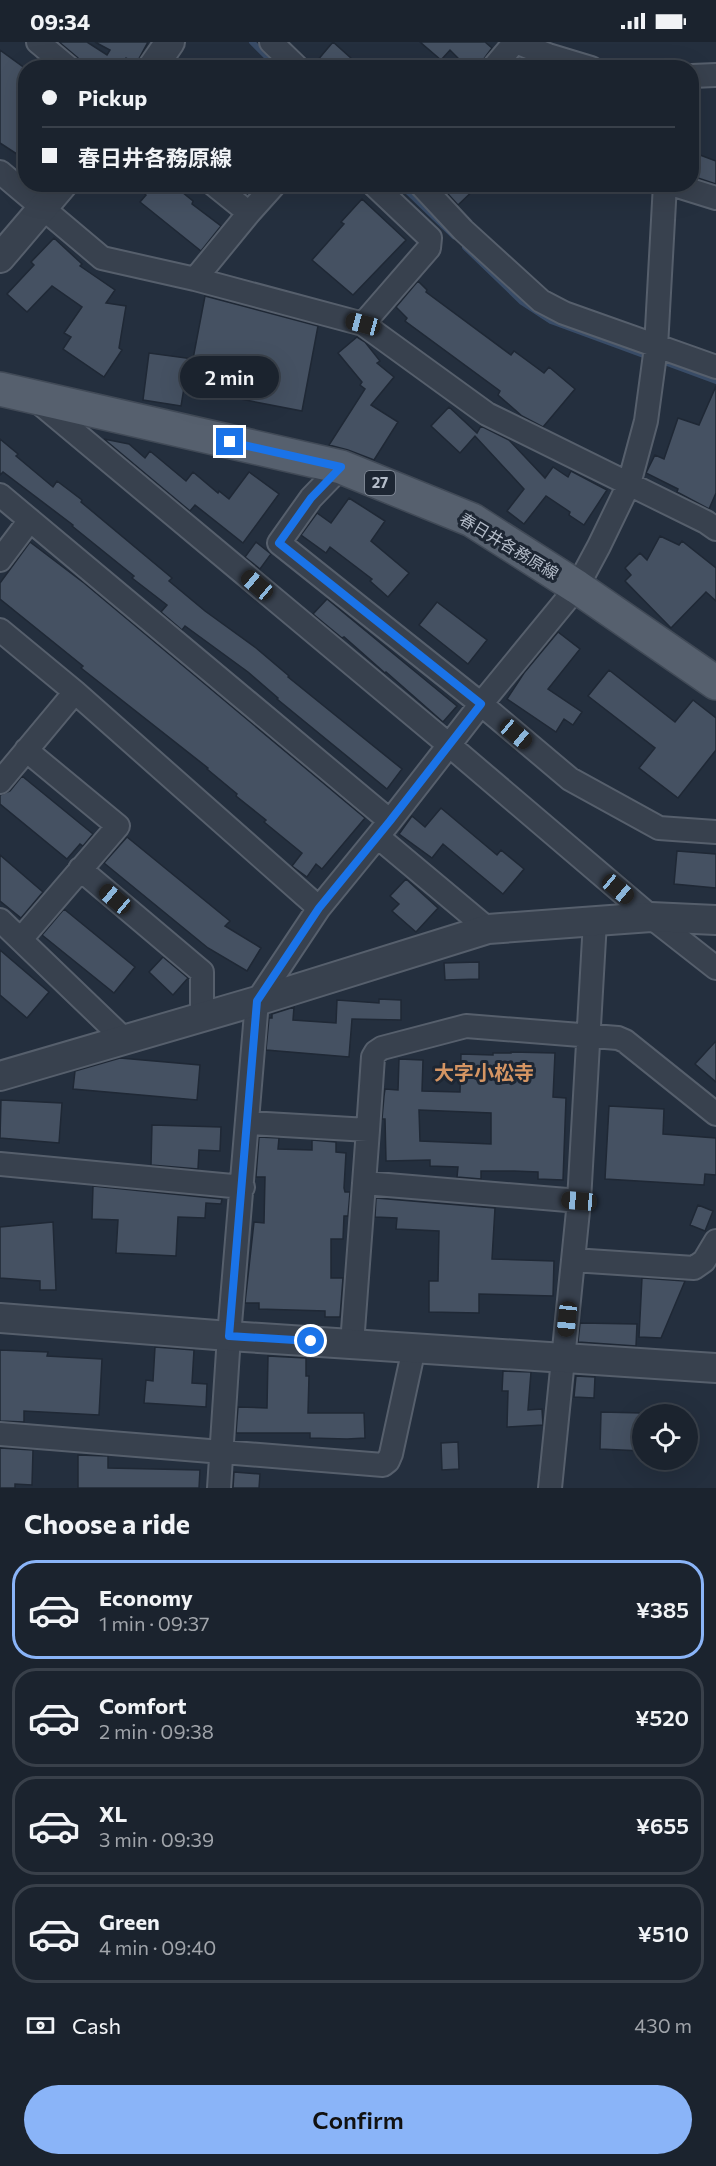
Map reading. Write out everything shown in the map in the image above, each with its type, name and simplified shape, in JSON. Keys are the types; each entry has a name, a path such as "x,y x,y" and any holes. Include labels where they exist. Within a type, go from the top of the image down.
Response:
{"main road":[{"name":"春日井各務原線","path":"0,389 341,467 472,520 577,587 716,682"}],"street":[{"path":"38,42 59,60"},
{"path":"271,42 290,60"},
{"path":"500,60 516,42 564,60"},
{"path":"699,76 716,75"},
{"path":"0,172 18,187"},
{"path":"23,192 102,258 195,279 363,324 487,414 716,529"},
{"path":"0,258 57,192"},
{"path":"223,192 249,213"},
{"path":"195,279 268,192"},
{"path":"363,324 429,248 430,238 381,192"},
{"path":"427,192 463,230 541,301 564,313 716,367"},
{"path":"219,1488 229,1336 257,1001 319,908 577,587 629,484 646,421 656,347 665,192"},
{"path":"696,192 716,198"},
{"path":"32,397 651,917 716,968"},
{"path":"341,467 311,498 279,543 481,704 570,779 659,828 716,832"},
{"path":"0,495 384,829 488,929"},
{"path":"0,560 30,520"},
{"path":"0,630 75,692 319,908"},
{"path":"0,782 75,692"},
{"path":"21,939 117,825 26,750"},
{"path":"80,870 202,972 202,1016"},
{"path":"0,1076 257,1001 488,929 651,917 716,920"},
{"path":"0,920 124,1039"},
{"path":"550,1488 579,1201 595,921"},
{"path":"352,1344 373,1057 382,1048 466,1026 618,1038 625,1041 716,1114"},
{"path":"248,1123 368,1131"},
{"path":"0,1164 243,1186"},
{"path":"364,1183 579,1201"},
{"path":"573,1260 689,1269 699,1266 704,1261 716,1241"},
{"path":"0,1318 229,1336 716,1368"},
{"path":"0,1434 383,1465 391,1454 414,1348"}],"building":[{"path":"59,42 87,42 107,55 110,50 95,42 148,42 138,60 126,58 125,60 79,60"},
{"path":"333,42 353,60 318,60"},
{"path":"420,42 485,42 492,48 483,60 460,60 450,50 441,60"},
{"path":"0,50 18,63 18,155 0,143"},
{"path":"699,155 716,161 716,184 699,178"},
{"path":"142,192 182,192 193,201 192,204 221,226 201,251 140,202 146,195"},
{"path":"446,192 472,192 458,205"},
{"path":"362,199 406,240 353,295 312,260 344,224 341,222"},
{"path":"54,238 82,264 80,266 115,290 106,303 126,306 119,348 122,350 104,377 63,349 71,337 64,333 82,307 52,286 27,312 7,294 34,265 31,262"},
{"path":"418,281 427,290 426,292 511,355 514,351 544,373 549,367 575,389 543,427 522,416 498,395 500,391 405,321 407,318 396,307"},
{"path":"205,296 318,326 302,411 184,388 181,406 143,400 149,353 193,359"},
{"path":"357,337 365,342 380,361 377,363 394,377 371,405 398,422 374,460 329,445 365,389 360,385 362,382 338,353"},
{"path":"716,386 716,493 709,509 677,492 678,489 646,473 655,455 664,459 678,418 699,425"},
{"path":"449,407 477,433 481,426 509,440 545,478 553,467 568,477 571,471 607,490 584,525 569,515 570,512 546,496 524,524 507,511 524,489 475,436 460,453 431,426"},
{"path":"0,439 18,454 16,456 53,487 57,481 82,500 81,502 172,578 169,581 205,611 256,648 288,677 402,769 387,789 277,699 248,672 185,626 182,630 161,612 167,605 132,578 134,576 73,525 3,472 0,475"},
{"path":"104,439 129,444 145,458 150,451 186,481 193,472 218,493 219,491 229,499 249,472 279,494 243,543 195,505 190,511"},
{"path":"349,498 385,521 371,541 409,573 388,597 370,581 372,579 330,547 326,553 301,535 317,513 331,523"},
{"path":"660,536 679,545 682,541 716,568 716,601 706,592 671,628 625,581 631,575 625,568 640,553 647,560"},
{"path":"30,542 84,583 365,818 322,869 316,864 307,877 292,866 302,853 264,822 266,820 236,796 237,794 208,768 81,668 83,666 0,599 0,583"},
{"path":"256,542 271,554 260,569 245,557"},
{"path":"327,599 457,706 443,722 344,637 342,638 313,614"},
{"path":"437,602 487,640 468,664 419,625"},
{"path":"558,632 580,649 548,689 582,712 573,725 564,719 556,732 507,699 524,673"},
{"path":"609,670 675,722 693,700 716,718 716,750 678,798 639,768 655,748 588,696"},
{"path":"22,776 93,834 83,846 80,844 67,859 0,804 0,795 10,791"},
{"path":"441,808 497,855 501,850 524,869 503,894 443,844 432,858 399,834 412,816 425,827"},
{"path":"127,837 230,921 225,926 261,948 247,971 208,948 104,863"},
{"path":"677,851 716,854 716,888 674,884"},
{"path":"0,855 43,892 21,918 0,901"},
{"path":"406,879 438,908 416,932 392,911 399,904 390,896"},
{"path":"64,909 135,967 114,993 42,935"},
{"path":"0,950 49,992 27,1018 0,995"},
{"path":"163,957 188,978 173,995 149,972"},
{"path":"479,962 479,979 445,980 444,963"},
{"path":"379,999 401,1000 401,1020 352,1019 349,1057 266,1050 269,1018 272,1018 272,1014 294,1007 293,1020 336,1023 337,1000 379,1003"},
{"path":"716,1041 716,1082 695,1064"},
{"path":"555,1053 553,1097 566,1098 563,1180 538,1179 538,1172 514,1171 481,1171 481,1179 457,1177 458,1167 430,1166 430,1160 386,1161 385,1119 382,1119 384,1096 385,1089 398,1090 399,1059 423,1060 422,1091 460,1092 461,1054","holes":["419,1110 491,1113 491,1144 420,1141"]},
{"path":"120,1058 200,1065 197,1100 73,1089 75,1071"},
{"path":"1,1100 62,1103 59,1143 0,1138"},
{"path":"609,1106 664,1109 663,1134 716,1138 716,1175 705,1174 704,1185 605,1179"},
{"path":"152,1125 221,1127 220,1151 199,1150 198,1169 151,1165"},
{"path":"259,1137 279,1138 278,1149 312,1150 312,1140 336,1142 336,1152 346,1153 344,1188 345,1192 350,1192 348,1216 344,1216 343,1239 331,1239 331,1278 343,1278 340,1317 325,1317 325,1311 259,1309 259,1303 245,1303 254,1222 264,1223 265,1177 256,1177"},
{"path":"93,1186 222,1199 221,1204 206,1203 205,1218 178,1217 176,1256 116,1253 118,1220 92,1219"},
{"path":"376,1198 495,1208 492,1259 554,1261 553,1296 479,1294 479,1313 429,1312 429,1281 438,1281 439,1231 396,1229 397,1218 375,1217"},
{"path":"698,1205 713,1211 705,1231 690,1225"},
{"path":"53,1222 56,1290 40,1290 40,1281 0,1278 0,1227"},
{"path":"642,1278 685,1281 661,1338 639,1337"},
{"path":"580,1323 637,1324 636,1346 578,1342"},
{"path":"155,1347 194,1350 192,1383 207,1384 206,1407 144,1403 146,1380 153,1381"},
{"path":"0,1350 48,1352 47,1356 102,1359 99,1415 24,1411 24,1422 0,1421"},
{"path":"268,1356 306,1358 306,1376 309,1376 308,1413 364,1413 365,1438 310,1438 310,1433 236,1433 238,1407 267,1408"},
{"path":"503,1371 531,1372 528,1410 542,1409 543,1425 507,1427 508,1391 502,1391"},
{"path":"576,1376 595,1377 594,1398 574,1397"},
{"path":"601,1412 632,1413 632,1451 600,1449"},
{"path":"458,1442 459,1469 442,1470 441,1443"},
{"path":"0,1448 33,1450 32,1485 15,1484 15,1488 0,1488"},
{"path":"78,1455 108,1456 108,1468 200,1470 199,1488 78,1488"},
{"path":"234,1472 260,1474 259,1488 233,1488"}],"waterway":[{"path":"252,42 270,60"},
{"path":"408,192 454,236"},
{"path":"465,247 522,302 551,321 649,357"},
{"path":"659,360 716,381"}],"district":[{"name":"大字小松寺","path":"484,1073"}],"route":[{"path":"230,442 341,467 311,498 279,543 481,704 319,908 257,1001 229,1336 311,1341"}]}
